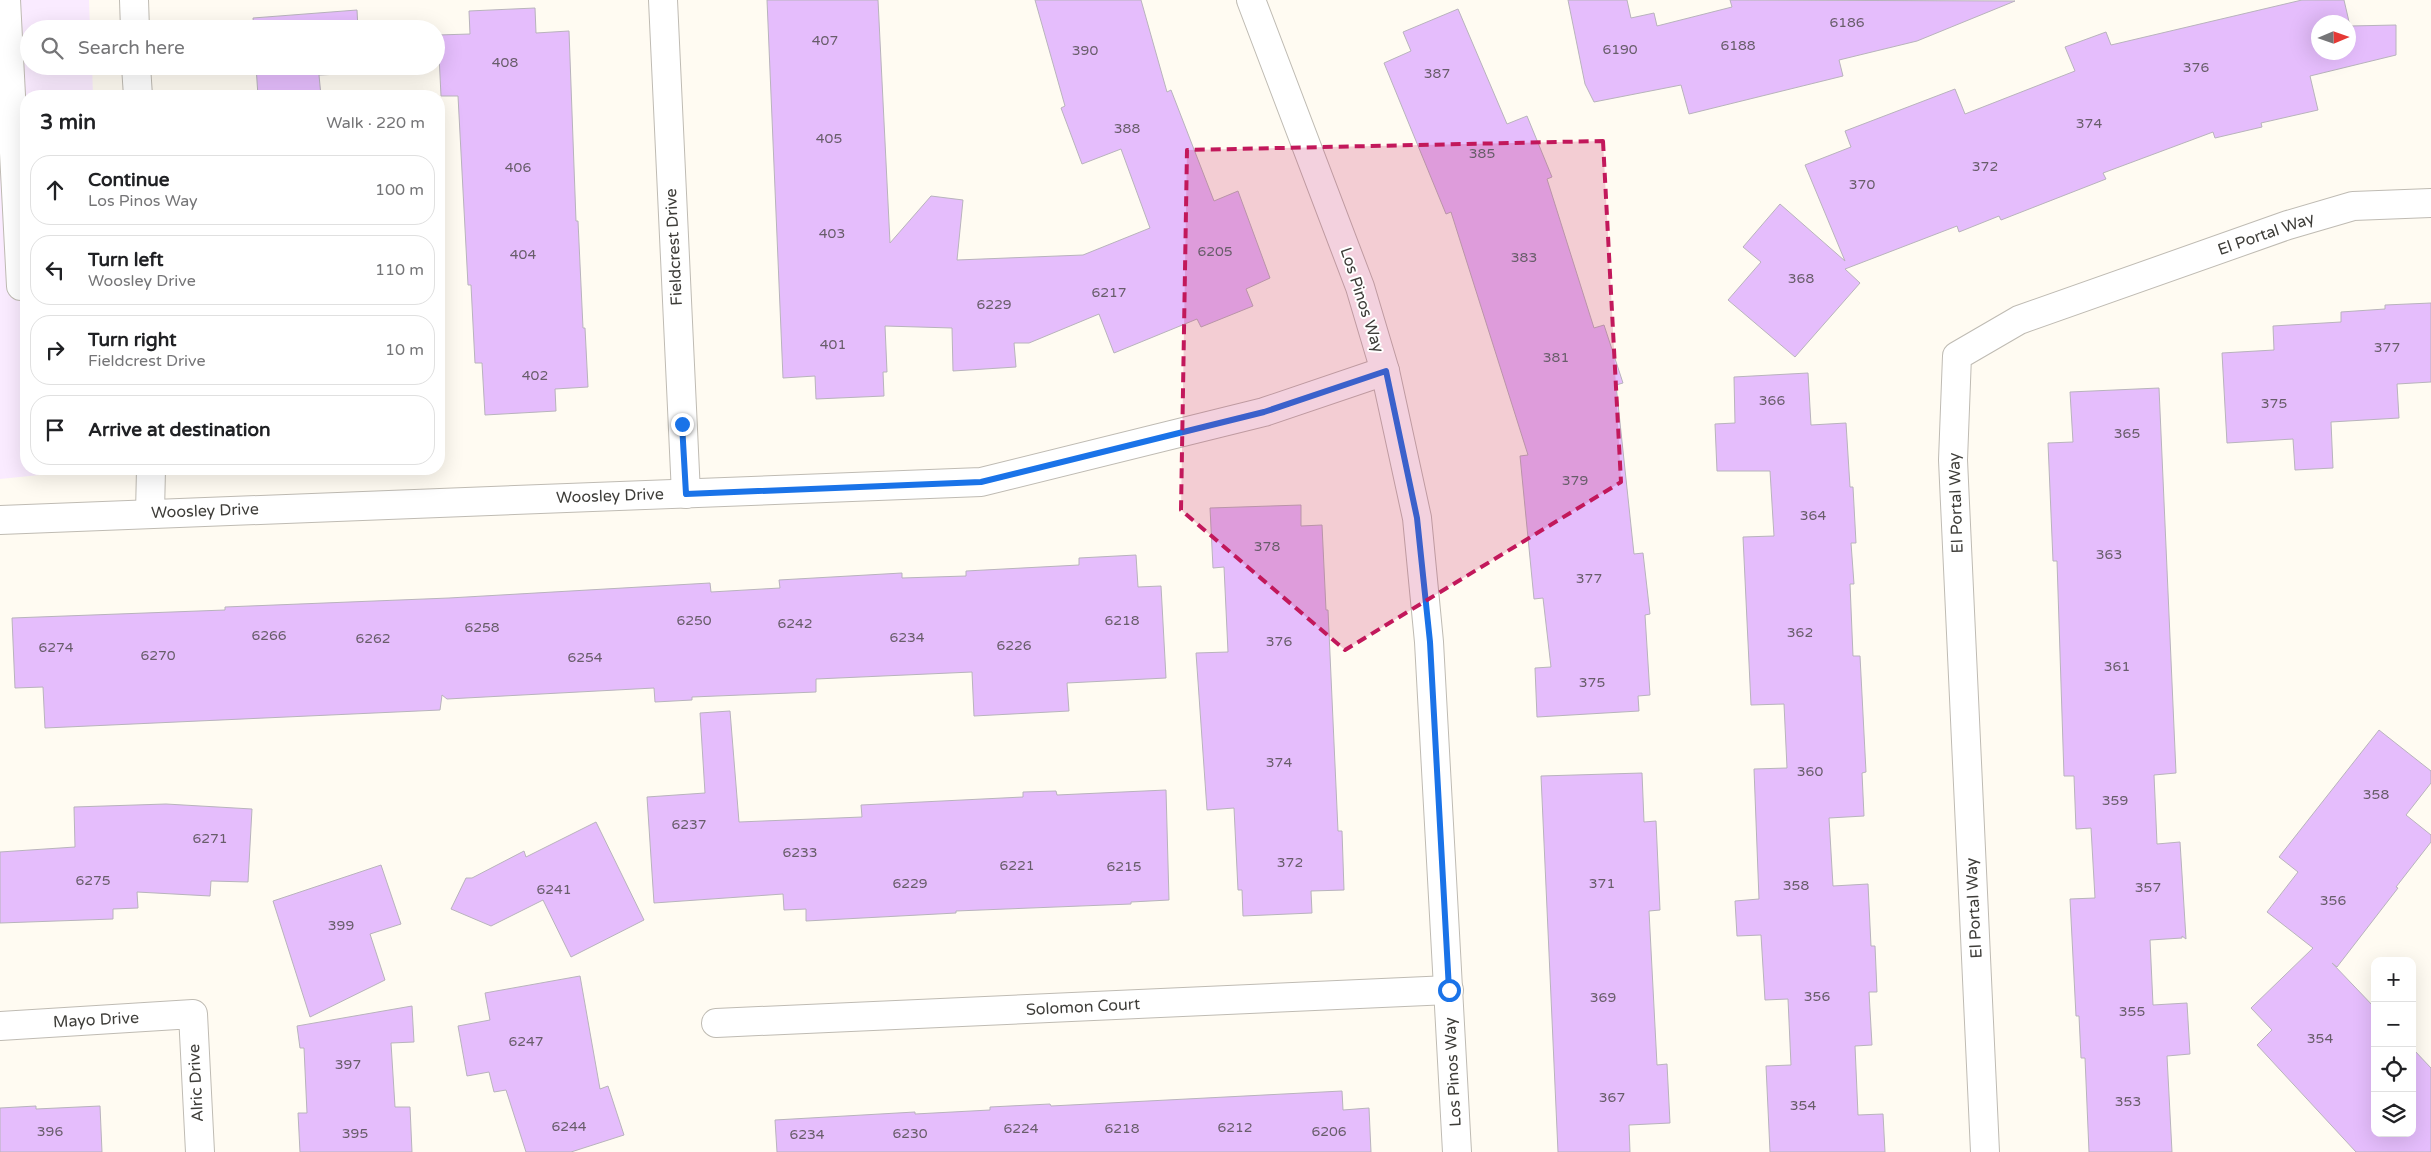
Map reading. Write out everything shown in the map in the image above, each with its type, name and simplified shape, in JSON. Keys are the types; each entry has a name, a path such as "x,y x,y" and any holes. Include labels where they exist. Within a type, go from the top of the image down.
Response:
{"street":[{"path":"6,0 16,286"},
{"path":"134,0 135,20"},
{"name":"Fieldcrest Drive","path":"663,0 686,494"},
{"name":"Los Pinos Way","path":"1251,0 1360,287 1386,371 1415,509 1430,642 1457,1152"},
{"path":"137,75 138,90"},
{"name":"El Portal Way","path":"1986,1152 1953,460 1957,356 2019,320 2288,226 2353,206 2431,203"},
{"name":"Woosley Drive","path":"0,520 981,482 1264,412 1386,371"},
{"path":"150,513 151,475"},
{"name":"Solomon Court","path":"716,1023 1449,990"},
{"name":"Mayo Drive","path":"0,1026 193,1014"},
{"name":"Alric Drive","path":"193,1014 200,1152"}],"highlighted area":[{"path":"1603,141 1621,482 1345,650 1181,510 1187,150"}],"shaded area":[{"path":"0,0 89,0 90,20 20,20 20,75 92,75 93,90 20,90 20,475 40,475 0,479"}],"building":[{"path":"767,0 878,0 890,243 931,196 963,200 957,260 1083,255 1150,228 1121,149 1082,164 1061,108 1065,106 1035,0 1141,0 1167,92 1171,90 1214,201 1238,191 1270,278 1246,289 1253,306 1201,327 1197,319 1114,353 1099,314 1029,343 1014,343 1016,367 953,371 952,328 885,326 887,372 883,372 884,396 816,399 815,376 783,378"},
{"path":"1568,0 1627,0 1631,18 1654,13 1657,26 1732,7 1730,0 2015,1 1917,41 1839,60 1843,76 1689,114 1681,85 1594,102 1585,84"},
{"path":"2302,0 2344,0 2347,15 2311,15 2311,60 2356,60 2356,26 2396,25 2396,55 2310,76 2318,110 2261,123 2262,127 2215,138 2213,132 2103,173 2106,179 2001,220 1999,216 1959,232 1957,226 1845,269 1860,283 1795,357 1728,300 1761,262 1743,247 1780,204 1845,261 1805,165 1851,147 1845,131 1955,89 1965,114 2075,71 2065,47 2106,32 2111,45"},
{"path":"535,8 536,33 569,31 576,221 578,221 588,387 555,389 556,411 485,415 482,363 475,363 471,285 468,285 458,96 445,96 445,90 441,90 440,75 445,75 445,35 470,34 469,11"},
{"path":"1458,9 1507,124 1527,116 1552,177 1547,179 1594,328 1604,325 1623,383 1616,385 1634,554 1643,553 1650,614 1645,615 1650,695 1638,696 1639,711 1537,717 1535,668 1551,667 1543,598 1534,599 1520,456 1528,455 1451,212 1446,214 1384,63 1411,51 1403,32"},
{"path":"357,10 358,20 253,20 253,18"},
{"path":"257,75 319,75 320,90 258,90"},
{"path":"2431,303 2431,382 2397,384 2399,418 2331,422 2333,468 2295,470 2293,439 2227,443 2222,353 2274,350 2273,326 2341,322 2341,312 2385,309 2385,305"},
{"path":"1808,373 1811,425 1846,423 1850,487 1853,487 1856,543 1851,543 1854,584 1850,584 1853,656 1860,656 1866,772 1862,773 1864,816 1829,818 1833,886 1868,884 1871,946 1875,946 1877,992 1869,992 1872,1045 1855,1046 1858,1115 1883,1114 1885,1152 1770,1152 1766,1066 1791,1065 1788,999 1765,1000 1761,935 1737,936 1735,901 1759,899 1754,769 1787,768 1784,704 1751,705 1743,537 1774,536 1770,471 1717,471 1715,424 1735,423 1734,377"},
{"path":"2159,388 2176,773 2154,775 2157,844 2180,842 2186,939 2182,936 2182,938 2150,940 2153,1005 2187,1003 2190,1054 2167,1056 2172,1152 2089,1152 2085,1058 2081,1058 2079,1016 2076,1016 2070,899 2095,898 2091,828 2076,829 2074,776 2064,776 2057,561 2053,561 2048,443 2073,442 2070,392"},
{"path":"1301,505 1301,526 1322,525 1326,610 1328,610 1338,831 1342,831 1344,890 1311,891 1312,913 1243,916 1242,890 1238,890 1234,808 1207,810 1196,653 1228,652 1224,567 1213,568 1210,508"},
{"path":"1136,555 1138,587 1161,586 1166,678 1067,683 1069,711 974,716 972,672 816,679 816,692 692,697 692,700 655,702 654,688 447,699 442,695 440,710 45,728 43,687 15,688 12,618 225,610 225,607 449,598 710,583 711,592 780,588 779,580 902,573 902,578 966,576 966,571 1079,565 1079,558"},
{"path":"730,711 739,822 862,817 861,805 1023,797 1023,792 1056,791 1057,795 1166,790 1169,900 1131,902 1131,904 956,911 956,913 806,921 806,909 784,910 783,894 654,903 647,797 705,793 700,713"},
{"path":"2379,730 2431,771 2431,783 2406,815 2431,835 2431,842 2337,967 2332,963 2371,1004 2371,1137 2416,1137 2416,1052 2431,1068 2431,1152 2356,1152 2257,1045 2272,1030 2251,1008 2313,948 2267,912 2298,872 2279,857"},
{"path":"1642,773 1644,822 1656,821 1660,910 1649,911 1657,1065 1667,1064 1670,1123 1629,1125 1630,1152 1558,1152 1541,776"},
{"path":"166,804 252,809 248,882 211,881 210,896 137,892 138,908 113,909 113,919 0,923 0,852 75,847 74,807"},
{"path":"596,822 644,920 571,957 543,900 491,926 451,909 466,878 472,878 524,851 526,857"},
{"path":"381,865 401,924 370,934 385,980 310,1017 273,901"},
{"path":"580,976 600,1089 608,1086 624,1135 571,1152 526,1152 506,1090 494,1092 489,1072 467,1076 458,1026 490,1020 485,993"},
{"path":"412,1006 414,1042 391,1043 395,1107 410,1107 412,1152 300,1152 298,1113 307,1113 304,1048 300,1048 297,1026"},
{"path":"1342,1091 1343,1110 1369,1108 1371,1152 777,1152 775,1120 990,1110 990,1107 1050,1104 1051,1106"},
{"path":"36,1106 36,1109 100,1106 102,1152 0,1152 0,1108"}],"route":[{"path":"682,424 686,494 981,482 1264,412 1386,371 1417,518 1430,642 1449,990"}]}
